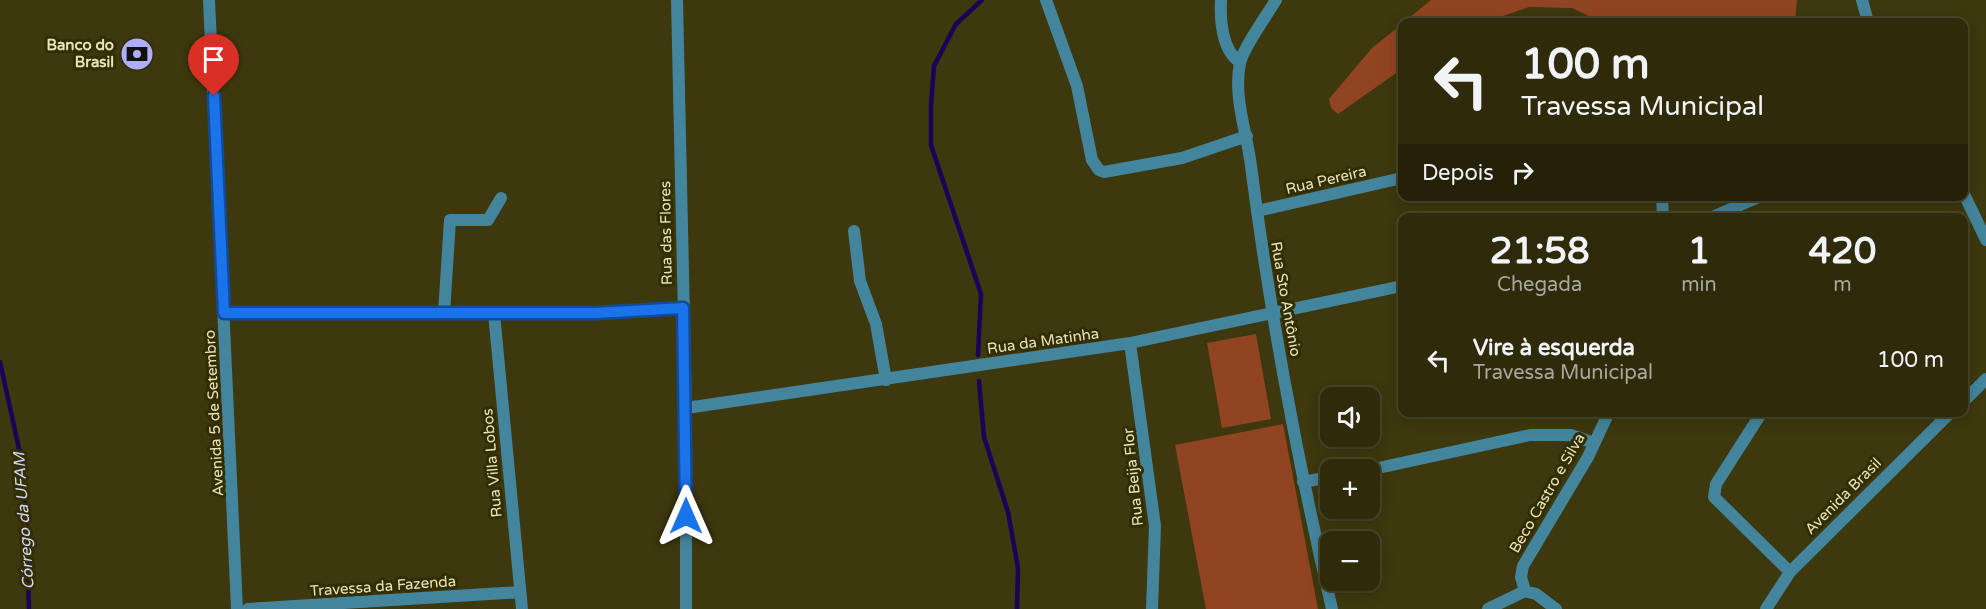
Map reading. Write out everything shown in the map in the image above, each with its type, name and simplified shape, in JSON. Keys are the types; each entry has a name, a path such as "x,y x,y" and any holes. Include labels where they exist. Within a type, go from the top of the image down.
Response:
{"street":[{"name":"Avenida 5 de Setembro","path":"209,0 237,609"},
{"name":"Rua das Flores","path":"677,0 686,408 686,609"},
{"path":"1046,0 1077,86 1092,160 1099,170 1104,172 1182,158 1247,136"},
{"path":"1221,0 1221,25 1232,57 1240,62"},
{"name":"Rua Sto Antônio","path":"1276,0 1240,62 1238,97 1247,136 1273,314 1303,482 1332,609"},
{"path":"1862,0 1867,18"},
{"name":"Rua Pereira","path":"1257,211 1398,179"},
{"path":"444,313 450,220 488,220 501,198"},
{"path":"1722,213 1749,201"},
{"path":"1967,201 1986,240"},
{"path":"854,231 860,281 876,324 886,380"},
{"name":"Rua da Matinha","path":"686,408 1130,343 1398,287"},
{"path":"224,313 596,313 683,308"},
{"name":"Rua Villa Lobos","path":"494,313 522,609"},
{"name":"Rua Beija Flor","path":"1130,343 1155,526 1152,609"},
{"path":"1968,397 1986,379"},
{"name":"Beco Castro e Silva","path":"1525,591 1521,577 1523,566 1588,457 1606,417"},
{"path":"1759,417 1716,484 1714,497 1790,572"},
{"name":"Avenida Brasil","path":"1766,609 1790,572 1946,417"},
{"path":"1380,468 1530,435 1571,435 1594,443"},
{"path":"1303,482 1320,479"},
{"path":"1488,609 1525,591 1536,594 1556,609"},
{"name":"Travessa da Fazenda","path":"248,609 379,599 520,592"}],"shaded area":[{"path":"1431,0 1797,0 1795,18 1593,18 1572,8 1529,7 1497,18 1409,18"},
{"path":"1398,27 1398,72 1338,114 1331,108 1329,99 1372,48"},
{"path":"1256,334 1271,419 1222,428 1207,343"},
{"path":"1283,424 1318,609 1206,609 1175,445"}],"waterway":[{"path":"978,355 981,294 931,145 931,105 934,66 956,24 982,0"},
{"name":"Córrego da UFAM","path":"0,362 20,453 26,513 29,609"},
{"path":"979,381 984,437 1008,512 1018,568 1017,609"}],"place":[{"name":"Banco do Brasil","path":"137,54"}],"route":[{"path":"214,96 224,313 596,313 683,308 686,516"}]}
